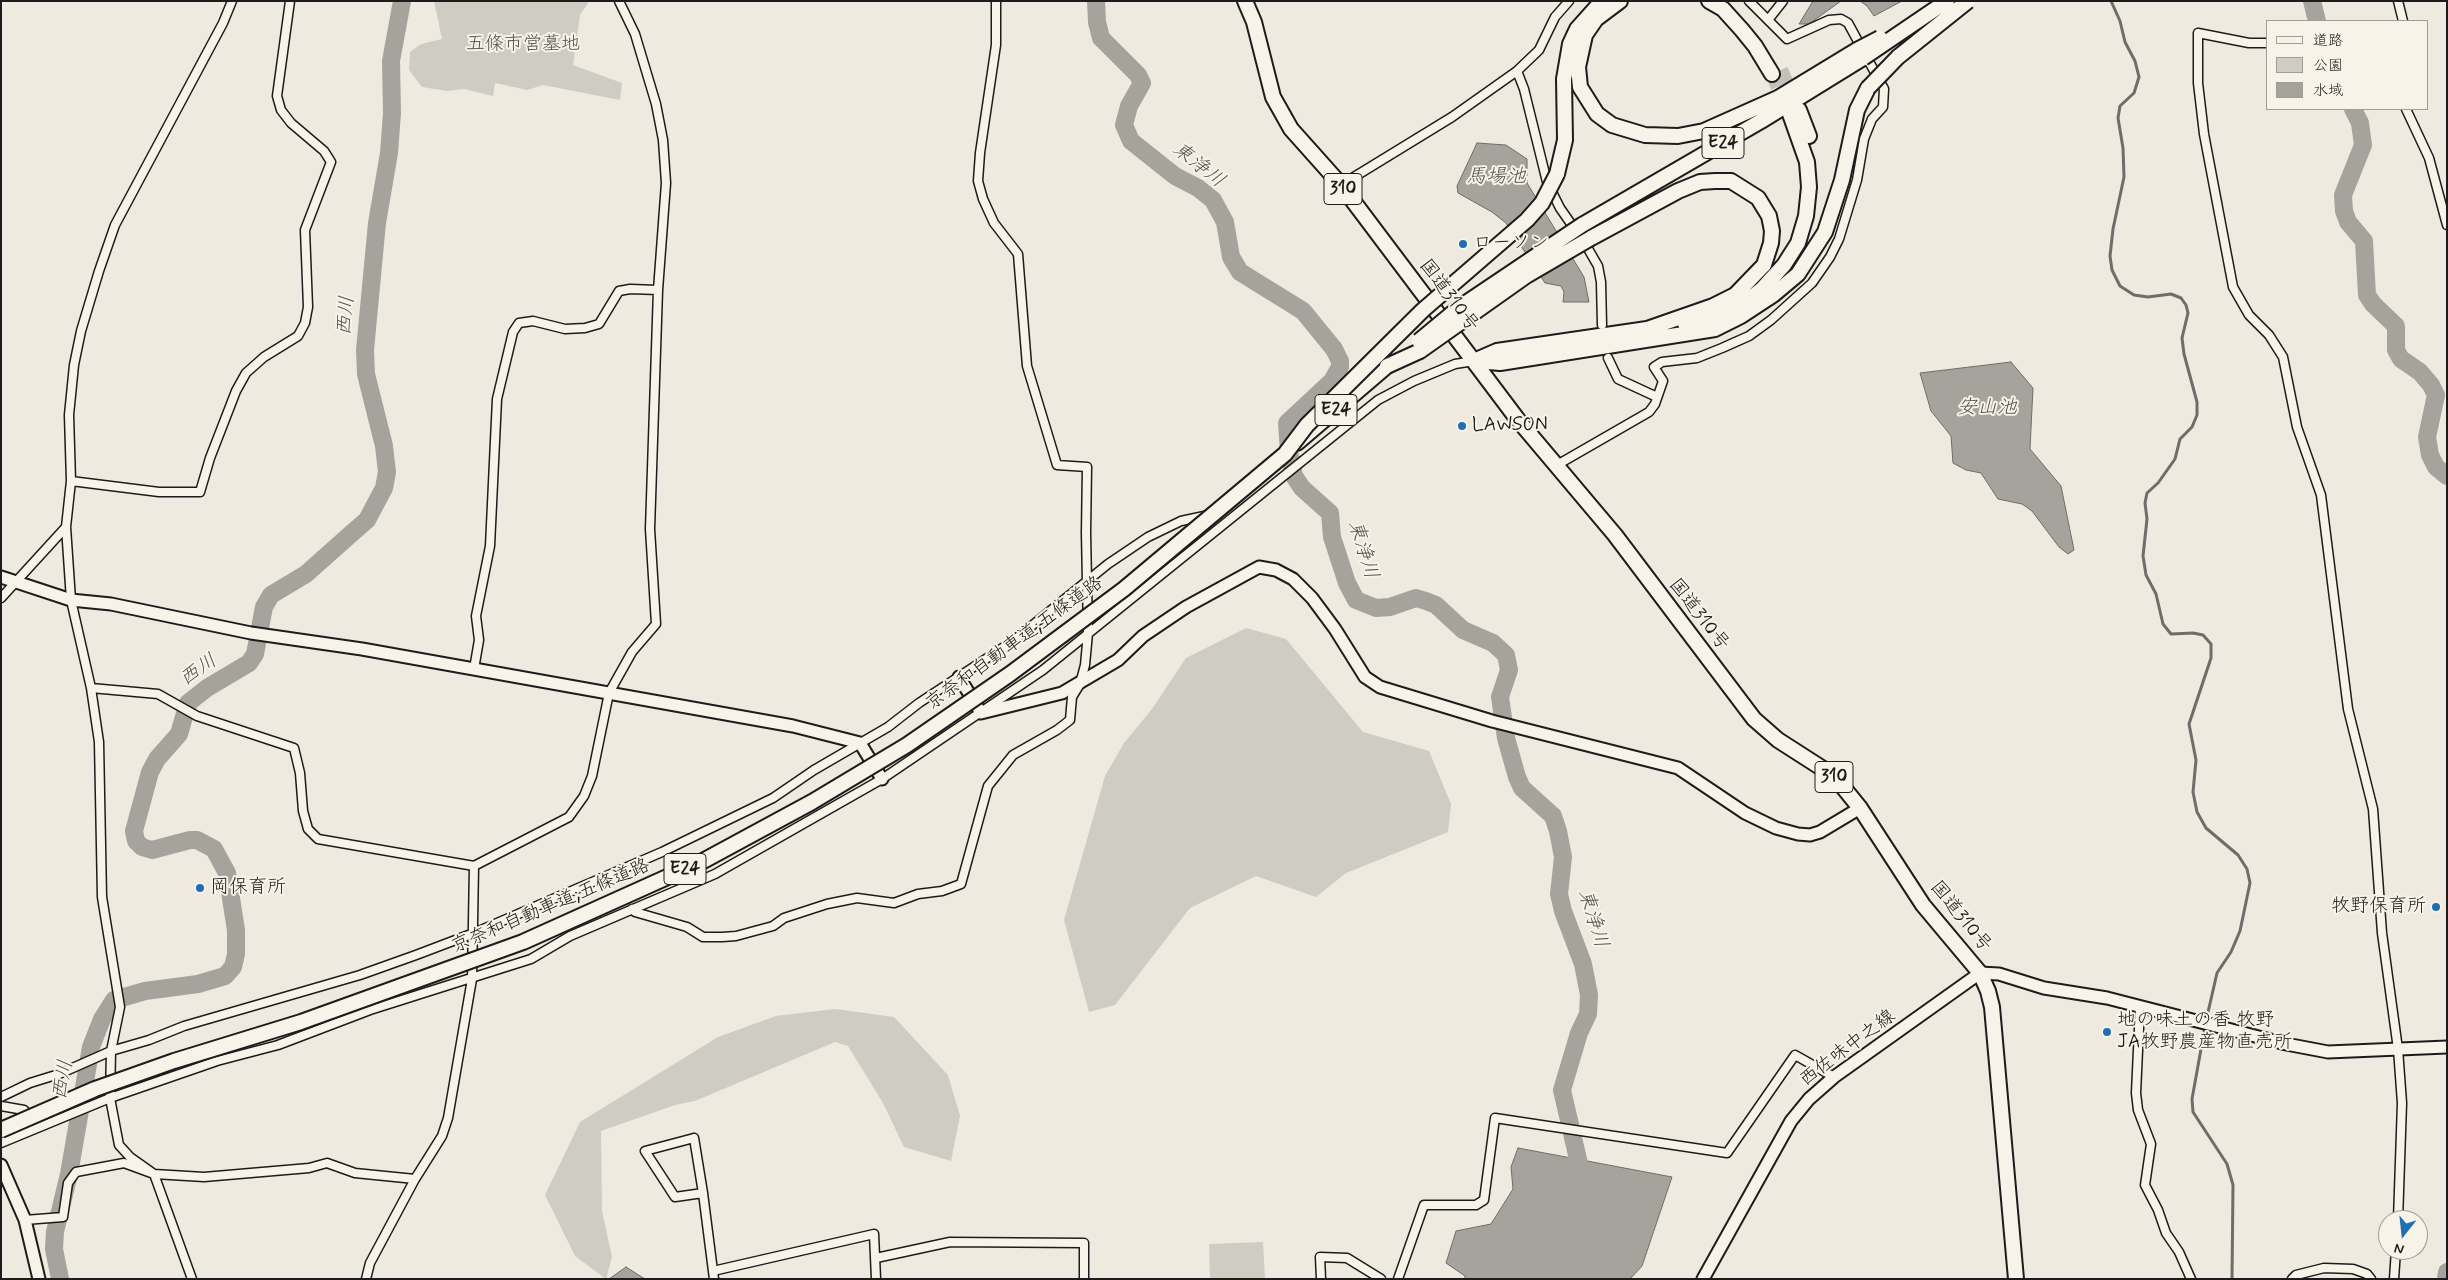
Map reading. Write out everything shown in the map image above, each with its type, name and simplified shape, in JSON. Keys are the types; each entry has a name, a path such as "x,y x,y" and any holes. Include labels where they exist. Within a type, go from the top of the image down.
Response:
{"highway":[{"name":"国道310号","path":"1244,1 1254,22 1273,97 1291,129 1341,185 1518,420 1615,535 1754,719 1778,740 1831,774 1860,808 1923,905 1980,973 1988,991 1992,1008 2016,1279"},
{"path":"1285,454 1307,425 1423,310 1527,220 1542,203 1557,174 1565,140 1564,79 1570,44 1577,29 1602,1"},
{"path":"1620,1 1596,19 1585,35 1578,67 1580,87 1597,114 1612,125 1644,135 1678,136 1704,131 1778,98 1860,54"},
{"path":"1709,1 1723,9 1776,72 1747,22 1723,1"},
{"name":"京奈和自動車道;五條道路","path":"1,1130 112,1083 174,1061 301,1022 523,942 703,861 812,802 907,745 1010,674 1163,558 1387,366 1460,307 1582,226 1762,121 1860,54 1906,29 1947,1"},
{"path":"1474,361 1500,363 1707,331 1741,316 1773,295 1798,274 1825,232 1842,180 1857,110 1868,88 1898,57 1968,1"},
{"path":"1474,361 1497,351 1679,326 1710,319 1742,305 1762,289 1784,266 1798,243 1806,216 1809,187 1807,162 1794,112 1814,158 1817,184 1815,211 1808,234 1794,263 1773,295"},
{"path":"1387,366 1420,351 1526,276 1591,238 1700,182 1731,181 1746,189 1764,205 1772,231 1771,243 1764,265 1735,295 1728,299 1682,319 1647,329"}],"street":[{"path":"192,1279 154,1174 119,1145 110,1098 111,1051 120,1007 116,993 102,897 99,742 90,688 71,600 66,527 71,481 69,415 74,365 98,271 116,225 223,23 232,1"},
{"path":"71,481 159,492 200,492 210,458 236,391 246,373 264,357 298,336 305,323 308,307 305,230 331,162 324,151 291,123 281,110 277,96 290,1"},
{"path":"90,688 158,694 198,716 294,748 300,774 303,811 308,829 318,839 474,866 570,817 584,796 592,776 609,693 632,652 656,624 650,529 658,290 666,183 663,140 656,104 636,34 619,1"},
{"path":"632,909 635,912 687,927 702,937 736,936 773,926 784,918 827,904 857,898 894,903 918,894 942,891 961,884 988,786 1013,755 1057,730 1070,720 1072,697 1080,684 1088,634 1087,468 1057,465 1027,366 1018,254 994,223 983,199 978,181 980,153 996,45 996,1"},
{"path":"1341,185 1452,117 1518,70 1539,50 1555,17 1569,1"},
{"path":"1557,465 1649,412 1657,397 1662,381 1654,367 1662,362 1696,358 1749,336 1786,307 1821,271 1839,239 1857,180 1868,128 1885,102 1882,84 1848,23 1841,19 1829,20 1787,39 1749,1"},
{"path":"1768,20 1783,1"},
{"path":"2398,1 2404,20"},
{"path":"2266,43 2249,43 2198,33 2198,83 2204,134 2233,287 2249,315 2269,335 2283,357 2297,427 2321,496 2348,709 2373,808 2382,934 2398,1049 2402,1102 2398,1210"},
{"path":"1518,70 1547,182 1560,208 1589,248 1598,266 1601,282 1602,325"},
{"path":"2406,110 2429,158 2447,225"},
{"path":"474,669 479,640 476,616 490,546 497,400 513,332 519,323 526,322 565,329 585,328 599,324 619,291 630,289 658,290"},
{"path":"1608,358 1618,379 1657,397"},
{"path":"1,1143 110,1098 217,1061 278,1045 370,1010 531,959 570,936 716,874 882,779 1043,670 1266,488 1378,400 1414,381 1455,364 1474,361"},
{"path":"1,1097 30,1083 59,1074 111,1051 149,1040 184,1026 360,974 474,932 662,852 773,798 888,727 1013,641 1108,564 1161,529 1200,516 1233,515"},
{"path":"1,598 66,527"},
{"path":"981,713 1062,693 1080,684 1118,660 1142,636 1186,607 1259,567 1276,570 1293,579 1312,598 1335,629 1364,677 1380,687 1492,721 1678,768 1745,813 1776,828 1798,834 1810,835 1820,832 1860,808"},
{"path":"1,577 71,600 110,604 251,633 474,669 768,721 860,743 882,779"},
{"path":"959,677 981,713"},
{"path":"366,1279 370,1263 415,1179 442,1136 448,1118 472,979 474,866"},
{"path":"1980,973 1999,974 2044,988 2107,998 2286,1044 2328,1052 2447,1047"},
{"name":"西佐味中之線","path":"1703,1279 1790,1121 1809,1099 1834,1077 1980,973"},
{"path":"2140,1008 2136,1102 2151,1144 2145,1185 2158,1210 2162,1225 2179,1252 2191,1279"},
{"path":"1398,1279 1424,1205 1476,1205 1484,1200 1495,1118 1727,1153 1795,1055 1834,1077"},
{"path":"1,1106 24,1110 39,1128"},
{"path":"703,1193 675,1197 645,1151 694,1138 703,1193 714,1275 874,1234 876,1279"},
{"path":"25,1220 63,1217 68,1183 76,1172 124,1163 154,1174 204,1177 252,1175 309,1168 327,1163 355,1173 415,1179"},
{"path":"1,1165 4,1177 25,1220 39,1279"},
{"path":"876,1258 950,1242 1084,1243 1084,1279"},
{"path":"1321,1279 1320,1257 1347,1258 1381,1279"},
{"path":"2394,1279 2395,1260"},
{"path":"2292,1279 2296,1275 2324,1268 2353,1269 2367,1274 2371,1279"}],"green space":[{"name":"五條市営墓地","path":"434,1 587,1 588,3 580,15 573,65 622,83 620,100 543,85 527,90 495,83 493,96 464,89 447,91 422,87 409,70 410,52 421,44 442,39"},
{"path":"1246,628 1286,639 1363,732 1429,751 1451,804 1448,832 1346,873 1316,897 1256,876 1190,908 1115,1005 1089,1012 1064,920 1105,776 1124,743 1152,709 1186,658"},
{"path":"835,1009 894,1017 948,1075 960,1116 951,1161 904,1147 883,1103 848,1046 835,1042 695,1101 675,1105 601,1131 602,1211 612,1257 606,1279 575,1256 545,1195 580,1122 718,1037 776,1016"},
{"path":"1263,1242 1265,1279 1210,1279 1209,1244"}],"water":[{"path":"1813,1 1841,1 1809,24 1799,24"},
{"path":"1860,1 1902,1 1874,16 1867,6"},
{"name":"馬場池","path":"1477,143 1506,145 1527,159 1527,183 1584,277 1589,302 1563,302 1564,292 1561,286 1545,283 1506,223 1492,212 1458,193 1457,186"},
{"name":"安山池","path":"2011,362 2033,388 2030,449 2061,486 2074,550 2068,554 2059,547 2032,511 2022,504 1998,499 1981,473 1966,470 1953,463 1951,436 1931,411 1920,373"},
{"path":"1518,1148 1672,1177 1642,1266 1630,1279 1465,1279 1465,1276 1446,1263 1456,1231 1491,1224 1513,1189 1511,1167"},
{"path":"626,1267 645,1279 609,1279"}],"waterway":[{"name":"西川","path":"60,1279 54,1249 55,1232 69,1174 91,1047 102,1019 114,1000 145,991 198,984 225,976 233,967 236,954 236,930 227,873 214,849 197,840 190,840 152,850 142,847 136,841 134,831 150,772 157,759 179,734 188,703 207,688 249,663 255,654 264,607 271,595 306,574 367,520 384,488 387,472 384,446 366,374 365,350 377,223 389,153 392,113 391,61 402,1"},
{"name":"東浄川","path":"1096,1 1097,22 1101,38 1138,75 1142,83 1129,106 1124,125 1131,141 1175,176 1198,188 1213,200 1225,222 1231,257 1240,272 1303,311 1334,349 1340,361 1340,367 1332,381 1287,423 1289,452 1294,476 1302,488 1330,513 1332,537 1347,583 1356,600 1376,608 1390,607 1416,598 1426,601 1436,605 1463,630 1493,643 1506,655 1509,670 1500,697 1506,738 1522,788 1553,816 1558,831 1563,857 1559,894 1563,911 1583,964 1589,995 1588,1014 1579,1033 1562,1090 1583,1181"},
{"path":"2111,1 2120,21 2125,42 2135,61 2139,77 2134,93 2120,106 2118,118 2123,148 2124,177 2113,229 2110,256 2112,270 2120,286 2134,295 2148,297 2171,294 2181,298 2186,305 2188,313 2182,338 2184,354 2197,402 2197,415 2192,427 2180,439 2175,459 2158,483 2147,493 2145,503 2147,519 2143,556 2146,575 2156,594 2163,624 2171,634 2193,633 2203,635 2211,644 2211,658 2189,724 2196,760 2193,792 2197,812 2206,828 2238,855 2247,869 2250,883 2240,931 2231,952 2217,973 2206,1021"},
{"path":"2312,1 2317,20"},
{"path":"2354,110 2360,123 2363,145 2343,195 2344,211 2348,222 2364,241 2367,295 2373,304 2396,326 2396,350 2401,359 2420,372 2431,385 2436,395 2427,437 2430,455 2436,467 2447,476"},
{"path":"2205,1027 2192,1099 2193,1112 2227,1164 2233,1185 2232,1279"},
{"path":"2446,1279 2447,1272"}],"tunnel":[{"path":"1781,70 1795,101"},
{"path":"1772,74 1786,106"}],"place":[{"name":"ローソン","path":"1463,244"},
{"name":"LAWSON","path":"1462,426"},
{"name":"岡保育所","path":"200,888"},
{"name":"牧野保育所","path":"2436,907"},
{"name":"地の味土の香 牧野 JA牧野農産物直売所","path":"2107,1032"}]}
